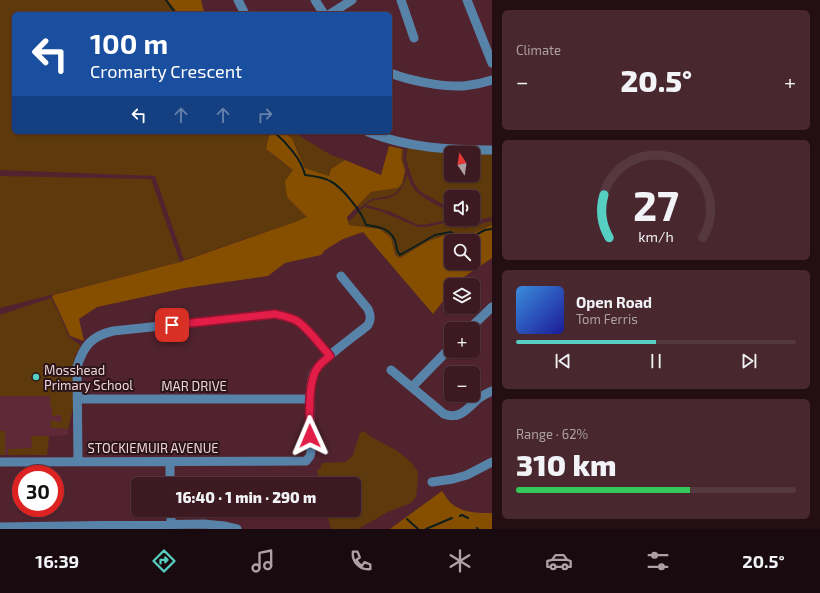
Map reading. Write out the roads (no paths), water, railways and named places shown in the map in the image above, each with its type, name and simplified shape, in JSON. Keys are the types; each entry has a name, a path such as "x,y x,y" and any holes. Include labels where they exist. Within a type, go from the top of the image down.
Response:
{"street":[{"path":"238,0 243,12"},
{"path":"315,0 323,12"},
{"path":"333,12 352,0"},
{"path":"399,0 414,38"},
{"path":"467,0 492,63"},
{"path":"392,74 427,83 454,86 478,84 492,80"},
{"path":"374,134 405,144 429,148 492,150"},
{"path":"310,399 312,381 318,366 368,326 370,321 371,316 368,309 341,276"},
{"path":"476,322 492,307"},
{"path":"78,462 77,367 85,348 91,340 103,333 275,314 286,316 302,324 330,356"},
{"path":"412,387 444,354"},
{"path":"390,370 444,414 450,416 458,415 466,411 480,398 492,390"},
{"name":"MAR DRIVE","path":"78,399 310,399"},
{"name":"STOCKIEMUIR AVENUE","path":"0,462 306,461 310,456 311,448 310,399"},
{"path":"170,462 170,477"},
{"path":"432,482 467,476 492,462"},
{"path":"171,517 171,524"},
{"path":"0,527 204,524 237,529"}],"waterway":[{"path":"166,0 175,12"},
{"path":"276,134 301,163 305,175 315,176 335,184 346,194 356,207 366,225 388,231 394,239 397,251 400,255 435,235 451,232 454,234"},
{"path":"477,234 485,230 492,229"},
{"path":"460,516 462,515 468,518"},
{"path":"426,529 452,518"},
{"path":"407,519 418,529"}],"place":[{"name":"Mosshead Primary School","path":"36,377"}]}
